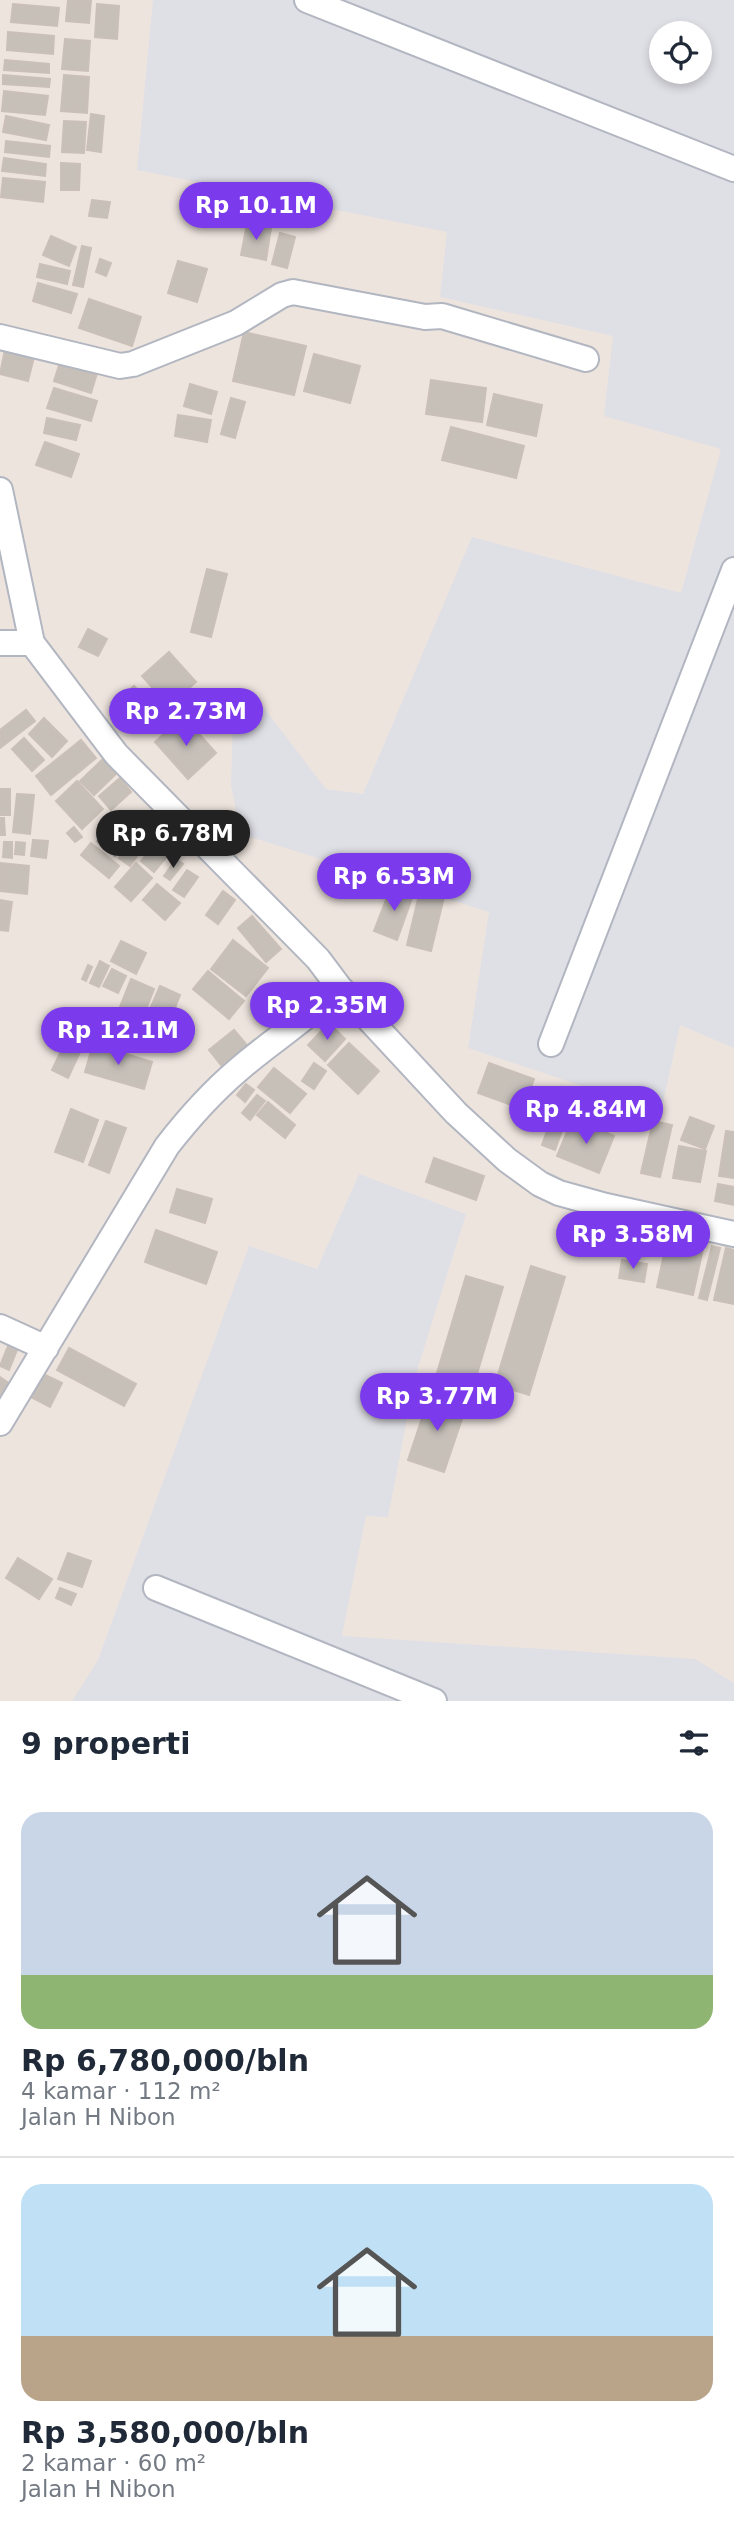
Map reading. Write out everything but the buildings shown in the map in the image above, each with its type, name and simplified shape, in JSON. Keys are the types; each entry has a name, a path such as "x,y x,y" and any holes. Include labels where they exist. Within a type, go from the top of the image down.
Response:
{"street":[{"path":"307,0 732,163"},
{"path":"0,337 120,366 236,323 282,295 293,292 425,317 442,316 586,359"},
{"path":"0,490 32,643 116,754 318,958 339,987 456,1112 507,1160 540,1184 559,1193 734,1234"},
{"path":"551,1044 734,570"},
{"path":"0,642 32,643"},
{"path":"0,1423 167,1146 185,1123 238,1069 309,1016 339,987"},
{"path":"0,1327 46,1348"},
{"path":"156,1588 434,1701"}],"shaded area":[{"path":"153,0 734,0 734,1048 680,1025 661,1112 468,1048 489,912 241,834 231,785 234,689 264,708 326,789 363,794 472,537 681,593 721,449 604,416 613,336 440,297 447,232 137,170"},
{"path":"359,1174 466,1214 415,1377 388,1517 366,1516 342,1636 695,1659 734,1683 734,1701 72,1701 98,1660 249,1246 317,1269"}]}
